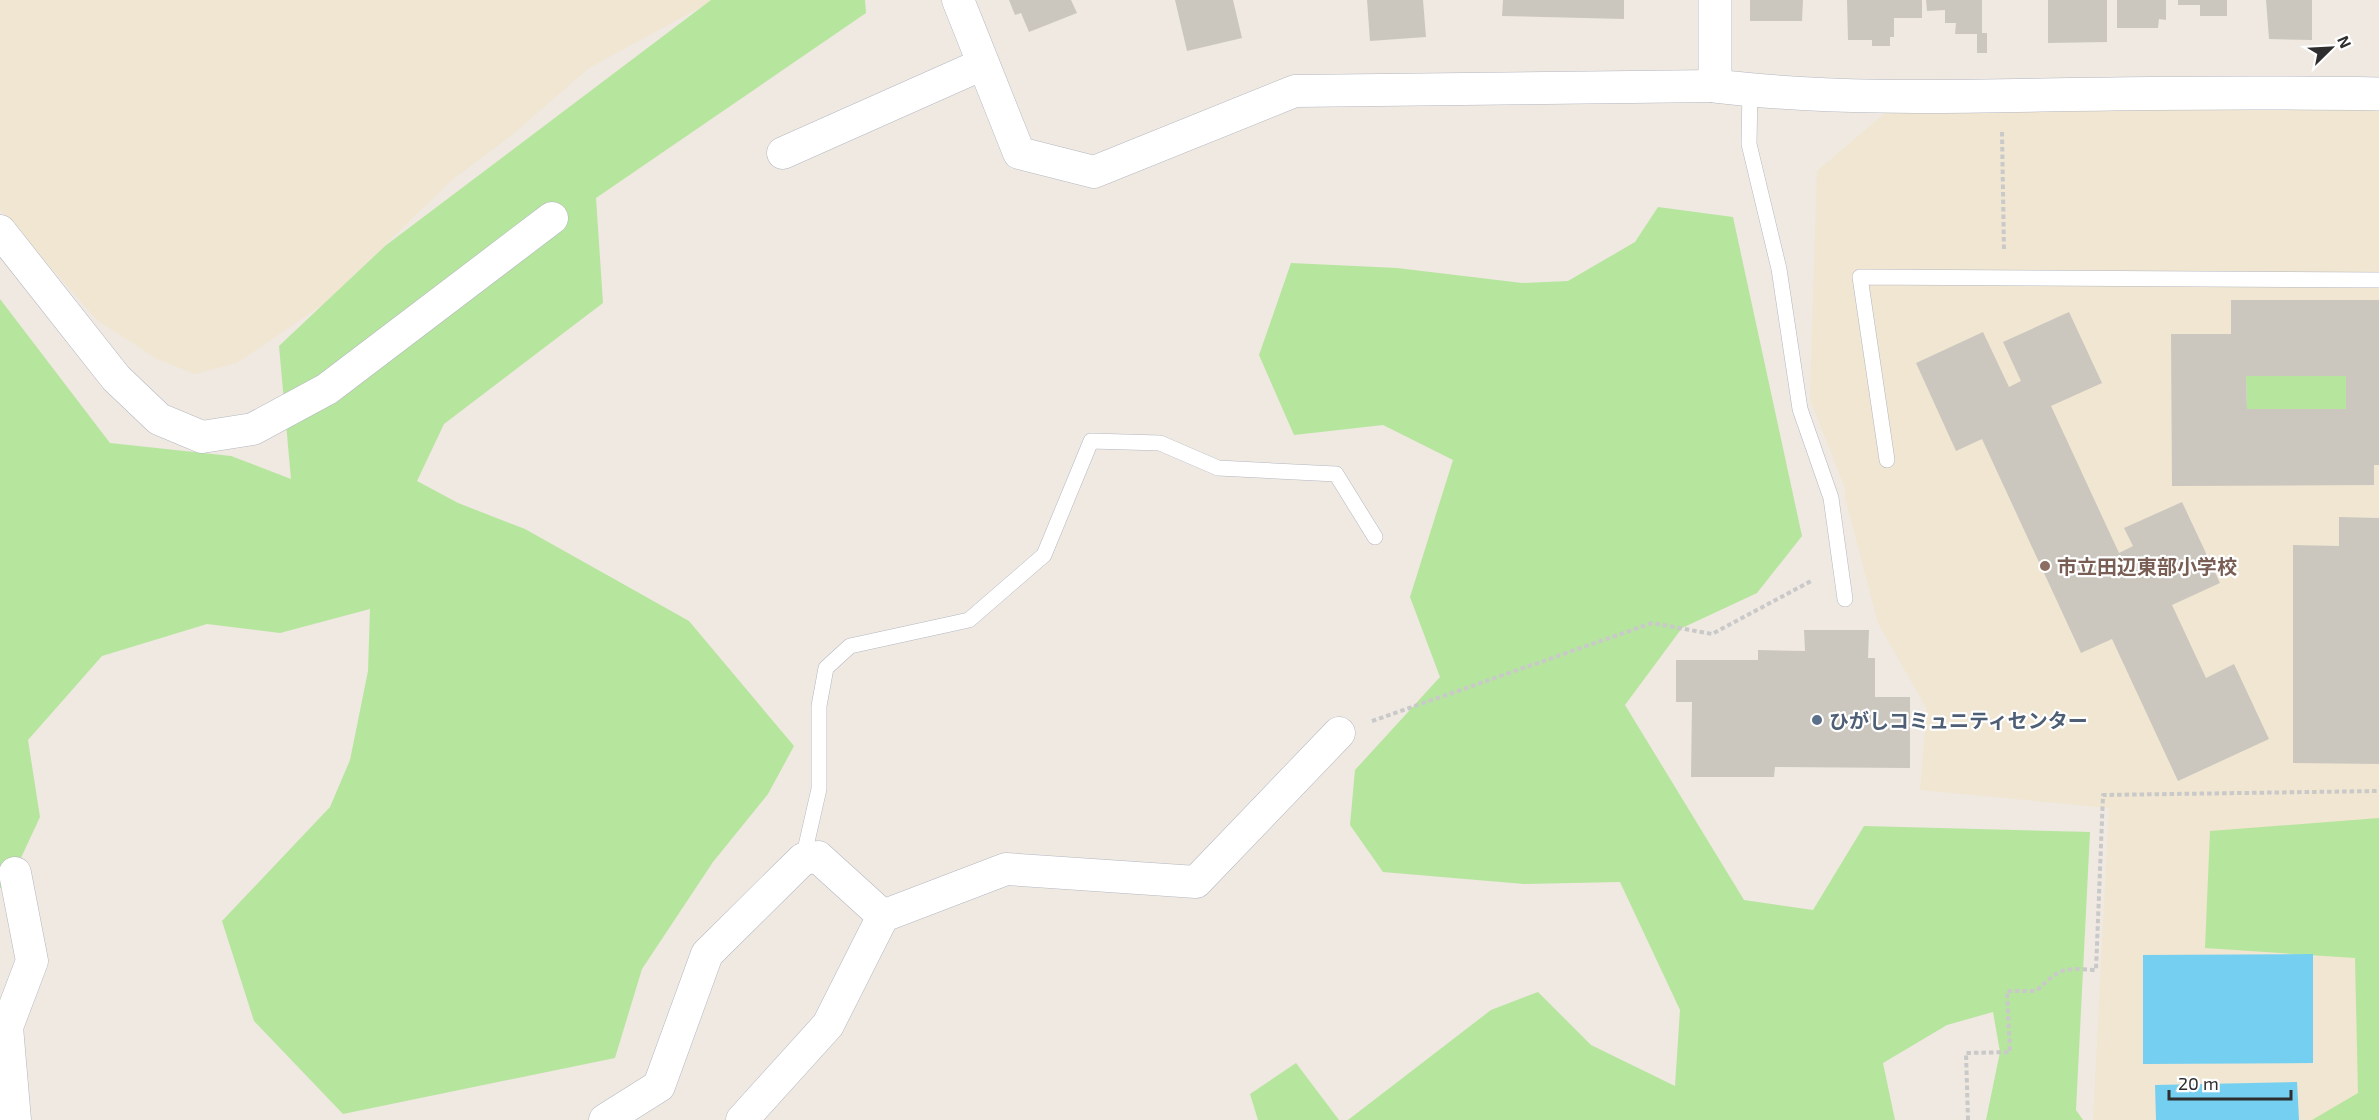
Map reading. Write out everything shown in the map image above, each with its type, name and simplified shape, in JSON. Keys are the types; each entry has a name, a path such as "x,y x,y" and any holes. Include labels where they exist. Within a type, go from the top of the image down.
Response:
{"street":[{"path":"958,0 1019,153 1094,172 1295,91 1715,86 1750,90 1904,97 2244,92 2379,94"},
{"path":"1714,0 1715,86"},
{"path":"783,153 983,64"},
{"path":"0,231 116,378 159,419 202,437 253,429 327,389 552,218"},
{"path":"742,1120 828,1025 883,916 1006,869 1196,882 1339,733"},
{"path":"605,1120 659,1086 707,954 803,859 818,857 883,916"},
{"path":"15,873 32,961 7,1027 15,1120"}],"lane":[{"path":"1750,90 1749,144 1779,269 1800,410 1831,498 1845,599"},
{"path":"1887,460 1860,277 2379,280"},
{"path":"803,859 819,789 819,706 826,668 850,646 969,620 1036,563 1044,555 1091,441 1160,443 1218,468 1336,474 1375,537"}],"path":[{"path":"2001,96 2005,278"},
{"path":"1339,733 1652,623 1712,634 1840,565"},
{"path":"1968,1120 1966,1053 2010,1052 2007,991 2036,991 2058,971 2066,968 2096,970 2103,795 2379,791"}],"shaded area":[{"path":"0,0 714,0 589,68 512,135 452,180 325,303 237,363 195,374 157,359 97,320 0,210"},
{"name":"市立田辺東部小学校","path":"2379,94 2379,1120 2093,1120 2109,808 1920,790 1927,709 1878,623 1845,497 1845,488 1810,399 1817,171 1904,97"}],"green space":[{"path":"711,0 865,0 866,13 596,198 603,303 444,424 417,481 458,503 525,529 689,621 794,746 768,794 713,862 642,969 615,1058 343,1114 254,1021 222,921 330,807 350,760 368,671 370,609 280,633 207,624 102,656 28,740 40,817 7,888 0,888 0,299 110,443 231,456 291,479 279,346 385,246"},
{"path":"1658,207 1733,217 1802,536 1757,593 1682,628 1625,705 1744,900 1813,910 1864,826 2090,832 2076,1110 2083,1120 1986,1120 2000,1052 1993,1012 1947,1025 1883,1063 1895,1120 1348,1120 1491,1010 1538,992 1591,1045 1675,1086 1680,1010 1620,882 1524,884 1383,872 1350,825 1355,770 1440,677 1410,597 1453,460 1383,425 1294,435 1259,355 1291,263 1397,268 1522,283 1568,281 1635,242"},
{"path":"2246,376 2346,376 2346,409 2247,409"},
{"path":"2379,818 2379,1120 2312,1120 2358,1093 2355,958 2205,948 2210,831"},
{"path":"1296,1063 1339,1120 1258,1120 1250,1094"}],"water":[{"path":"2313,954 2313,1063 2143,1064 2143,955"},
{"path":"2297,1082 2299,1120 2156,1120 2155,1085"}],"building":[{"path":"1009,0 1071,0 1077,13 1029,32 1021,13 1015,15"},
{"path":"1175,0 1233,0 1242,38 1187,51"},
{"path":"1367,0 1423,0 1426,37 1370,41"},
{"path":"1503,0 1624,0 1624,19 1502,16"},
{"path":"1750,0 1803,0 1802,21 1750,21"},
{"path":"1847,0 1922,0 1922,18 1894,18 1894,37 1890,37 1890,46 1872,46 1872,40 1848,40"},
{"path":"1926,0 1982,0 1982,33 1987,33 1987,53 1977,53 1977,34 1955,34 1956,23 1945,23 1945,10 1927,11"},
{"path":"2048,0 2107,0 2107,42 2048,43"},
{"path":"2117,0 2166,0 2166,20 2159,19 2158,28 2117,28"},
{"path":"2178,0 2227,0 2227,16 2200,16 2200,5 2178,5"},
{"path":"2266,0 2312,0 2312,40 2269,39"},
{"path":"2231,300 2379,300 2379,465 2374,465 2374,485 2172,486 2171,334 2231,334","holes":["2246,376 2346,376 2346,409 2247,409"]},
{"path":"2069,312 2102,383 2051,406 2119,553 2133,546 2124,528 2182,502 2220,583 2172,605 2206,678 2234,664 2269,739 2178,781 2112,639 2081,653 1982,439 1956,451 1916,363 1983,332 2009,387 2021,381 2003,342"},
{"path":"2339,517 2379,518 2379,764 2293,763 2293,545 2339,546"},
{"name":"ひがしコミュニティセンター","path":"1804,630 1869,630 1868,658 1875,658 1875,697 1910,697 1910,768 1775,767 1774,777 1691,777 1692,702 1676,702 1676,660 1758,660 1758,650 1805,651"}],"place":[{"name":"市立田辺東部小学校","path":"2045,566"},
{"name":"ひがしコミュニティセンター","path":"1817,720"}]}
